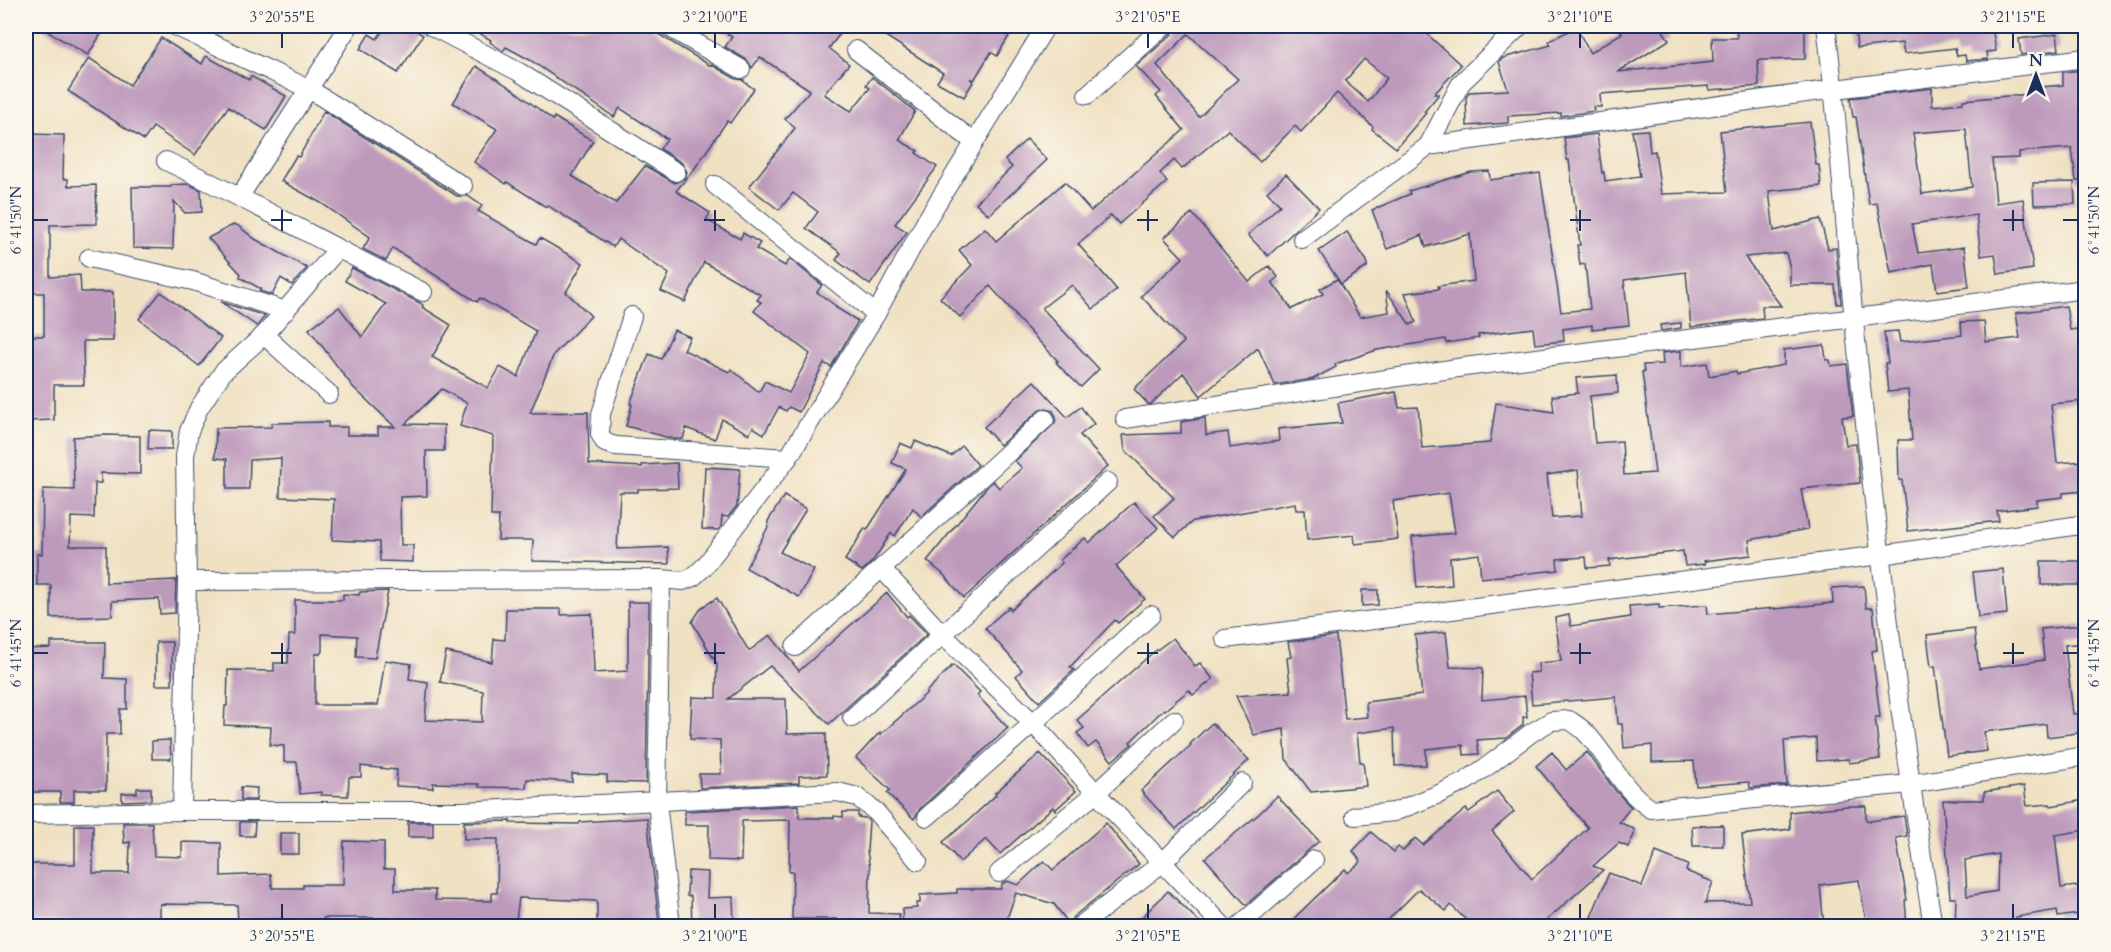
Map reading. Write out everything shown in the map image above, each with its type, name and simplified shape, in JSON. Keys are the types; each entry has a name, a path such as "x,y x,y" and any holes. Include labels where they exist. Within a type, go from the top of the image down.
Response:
{"street":[{"path":"175,26 309,89 464,186"},
{"path":"240,196 349,26"},
{"path":"431,26 519,72 676,172"},
{"path":"667,26 741,69"},
{"path":"187,581 661,579 683,581 693,577 704,567 788,458 876,314 926,221 1046,26"},
{"path":"1087,94 1164,26"},
{"path":"1302,240 1428,146 1461,83 1520,26"},
{"path":"1826,26 1835,89 1854,319 1881,555 1910,784 1933,927"},
{"path":"856,50 974,142"},
{"path":"1428,146 1835,89 2085,58"},
{"path":"165,161 240,196 337,250 423,292"},
{"path":"715,185 876,314"},
{"path":"182,811 187,581 185,456 189,431 199,408 223,372 286,311 337,250"},
{"path":"89,258 193,281 286,311"},
{"path":"1125,419 1464,367 2085,289"},
{"path":"632,316 601,414 600,434 605,443 616,446 788,458"},
{"path":"264,334 329,394"},
{"path":"795,647 1045,419"},
{"path":"852,718 1108,482"},
{"path":"1225,639 1881,555 2085,524"},
{"path":"882,569 943,635 1034,723 1096,794 1223,927"},
{"path":"661,579 657,802 671,927"},
{"path":"927,817 1034,723 1151,615"},
{"path":"999,873 1096,794 1174,720"},
{"path":"1355,816 1394,812 1466,781 1551,721 1569,720 1587,733 1624,785 1640,802 1651,809 1910,784 2085,756"},
{"path":"1080,927 1162,863 1242,783"},
{"path":"26,814 182,811 462,811 838,792 857,796 876,812 918,861"},
{"path":"1239,927 1314,860"}],"building":[{"path":"38,26 106,26 88,55"},
{"path":"386,26 409,26 423,35 398,73 360,49 369,34 377,39"},
{"path":"467,26 650,26 661,36 711,66 736,79 744,80 754,89 730,123 727,121 695,168 676,191 710,213 706,220 740,239 743,233 760,243 756,249 785,266 790,259 822,285 817,292 835,307 858,321 831,367 824,363 799,412 789,407 786,411 779,407 764,434 753,427 749,434 722,419 715,439 686,428 683,439 673,439 626,426 632,405 630,404 649,354 661,359 674,330 690,337 684,350 729,372 731,369 759,392 765,381 789,393 810,354 754,311 761,302 757,300 761,295 704,262 685,302 661,291 669,274 618,239 613,247 547,205 546,207 507,182 506,184 474,162 497,129 453,103 476,66 511,88 553,120 554,117 593,141 572,176 616,203 645,166 675,183 685,178 687,172 682,163 660,149 667,139 620,108 614,117 530,60 506,47 503,51 490,42 491,40"},
{"path":"715,26 782,26 794,34 796,31 799,33 805,26 846,26 829,48 849,64 824,94 851,111 870,88 866,85 872,77 915,111 899,140 918,151 916,153 937,167 895,224 907,232 870,285 836,260 841,253 806,228 818,212 793,193 779,210 749,187 795,128 785,119 810,90 760,57 752,68 747,60 725,47 732,37"},
{"path":"870,26 990,26 1009,36 997,56 991,52 974,80 970,78 973,82 964,97 937,82 943,73"},
{"path":"1175,26 1418,26 1461,65 1434,94 1439,94 1396,148 1372,129 1373,127 1337,93 1301,132 1295,126 1260,162 1228,130 1182,169 1174,160 1160,173 1167,182 1119,224 1111,215 1078,244 1117,290 1093,309 1072,285 1042,308 1099,369 1081,387 1061,368 1056,362 1058,361 990,286 960,317 940,298 972,265 959,250 985,228 996,241 1065,182 1091,211 1184,130 1156,96 1161,92 1136,66 1172,34","holes":["1188,34 1238,79 1199,117 1157,65","1364,59 1387,78 1368,102 1345,81"]},
{"path":"1617,26 1660,26 1669,40 1618,72 1713,62 1712,38 1737,38 1736,28 1760,26 1805,26 1805,59 1758,60 1759,86 1709,90 1708,86 1600,94 1601,107 1593,107 1594,111 1561,116 1561,113 1508,116 1508,123 1467,126 1466,98 1469,92 1508,90 1499,62 1503,58 1551,45 1549,41 1576,27 1590,53 1622,33"},
{"path":"1855,26 1992,26 1996,51 1987,52 1988,59 1966,61 1965,55 1957,56 1955,48 1904,54 1902,43 1857,48"},
{"path":"2057,34 2059,50 2021,55 2019,39"},
{"path":"161,38 202,64 206,56 249,80 251,76 286,96 266,130 228,107 195,155 153,127 144,140 68,91 89,58 130,85"},
{"path":"2085,70 2085,181 2076,181 2072,148 2019,152 2019,158 1992,159 1996,203 2023,199 2033,269 1998,274 1995,254 1981,256 1976,215 1912,224 1918,253 1964,247 1969,287 1937,291 1933,264 1891,273 1877,203 1869,204 1856,117 1853,117 1850,98 1932,88 1932,106 1963,103 1963,100 2030,94 2030,88 2063,85 2063,72","holes":["1966,129 1972,187 1922,194 1913,133"]},
{"path":"324,111 457,196 468,196 482,206 478,211 536,244 540,238 583,263 566,292 591,316 554,354 530,413 588,412 589,464 642,467 642,465 677,463 678,488 620,492 617,549 668,547 669,564 532,561 533,540 498,540 499,516 491,516 493,436 460,426 467,403 442,389 405,424 444,425 444,451 426,451 427,496 400,497 401,545 413,545 413,562 380,561 379,542 332,540 334,499 280,497 281,458 250,460 249,489 227,489 227,459 215,458 216,428 271,427 272,423 328,422 328,427 347,427 347,435 378,435 378,427 395,427 353,387 309,329 339,307 362,337 386,304 345,281 352,268 420,303 422,307 451,325 432,357 488,388 500,367 518,377 536,331 480,298 477,302 393,248 386,261 363,249 370,237 321,203 281,181 296,156 299,157"},
{"path":"1810,122 1821,186 1769,191 1774,231 1820,219 1828,249 1836,248 1841,304 1837,304 1835,285 1790,285 1790,268 1786,253 1745,257 1781,306 1762,306 1763,318 1691,327 1686,272 1624,280 1629,325 1592,329 1592,325 1563,329 1564,341 1535,344 1533,328 1478,335 1479,338 1446,343 1445,339 1377,350 1335,364 1336,367 1313,379 1275,385 1258,348 1201,396 1183,373 1151,404 1148,404 1134,389 1184,342 1141,296 1183,258 1164,238 1192,213 1249,282 1269,266 1278,277 1272,282 1292,309 1323,294 1320,289 1337,279 1360,317 1389,312 1386,290 1410,325 1416,322 1405,293 1439,289 1438,286 1474,281 1470,234 1426,247 1422,235 1387,249 1372,210 1410,194 1409,191 1471,172 1489,171 1490,180 1540,173 1561,312 1590,309 1585,264 1580,265 1577,245 1580,245 1564,138 1597,134 1605,181 1640,176 1632,131 1648,130 1650,152 1655,151 1661,194 1727,192 1720,131"},
{"path":"28,134 64,135 63,179 68,179 68,186 96,185 97,224 50,225 50,277 80,275 81,292 113,292 113,341 83,341 84,385 54,385 54,420 27,421 27,383 31,382 29,336 44,336 44,293 26,293"},
{"path":"1027,139 1047,160 989,215 976,203 1012,167 1005,160"},
{"path":"1286,174 1319,208 1268,256 1248,235 1280,205 1267,192"},
{"path":"2074,182 2075,204 2034,205 2033,183"},
{"path":"188,184 201,190 202,212 185,213 174,201 173,249 133,248 132,187 171,187 171,185"},
{"path":"237,225 255,239 307,268 292,285 281,278 272,295 259,291 261,289 240,277 241,274 208,238"},
{"path":"1347,232 1367,261 1367,267 1341,284 1319,251"},
{"path":"161,292 221,338 199,366 139,319"},
{"path":"221,302 265,316 257,326"},
{"path":"2066,306 2070,330 2085,328 2085,401 2051,404 2057,463 2085,461 2085,491 2063,493 2063,497 2037,500 2037,506 1997,511 1999,521 1908,531 1902,480 1899,480 1898,440 1912,440 1908,390 1888,392 1885,363 1888,363 1884,332 1898,331 1900,342 1962,335 1961,322 1984,321 1986,342 2020,338 2016,313"},
{"path":"1681,323 1681,328 1661,331 1660,325"},
{"path":"1824,345 1826,360 1830,360 1831,366 1847,364 1853,416 1842,417 1846,445 1856,444 1860,483 1801,489 1808,529 1749,540 1751,555 1704,561 1705,564 1685,566 1683,551 1609,560 1610,566 1587,568 1586,557 1557,559 1558,570 1481,578 1479,554 1450,558 1452,585 1417,588 1412,537 1455,533 1449,493 1393,501 1398,539 1355,544 1354,535 1307,540 1305,510 1296,510 1295,503 1193,521 1175,537 1154,516 1174,498 1125,450 1123,435 1181,433 1181,422 1205,418 1206,435 1228,432 1230,448 1279,441 1278,429 1342,423 1338,403 1396,392 1399,408 1418,407 1422,448 1490,443 1496,403 1554,412 1552,396 1578,393 1576,378 1617,375 1618,393 1590,396 1595,443 1622,441 1624,475 1655,473 1643,365 1663,364 1662,353 1681,351 1681,367 1707,363 1709,376 1736,371 1737,374 1784,365 1784,350","holes":["1578,470 1582,516 1552,518 1547,475"]},
{"path":"1034,381 1067,417 1081,407 1094,424 1080,435 1108,466 964,598 943,574 927,561 985,489 993,481 999,488 1022,468 1015,461 1055,423 1056,417 1053,411 1042,408 1000,445 984,427"},
{"path":"149,430 172,431 172,449 148,449"},
{"path":"140,436 140,474 101,473 101,483 95,483 94,518 71,517 70,546 106,546 106,583 176,580 175,613 160,614 159,599 112,601 112,616 51,618 51,585 37,585 37,554 42,554 43,489 74,490 73,437"},
{"path":"915,441 951,456 962,446 978,465 921,517 913,508 895,536 891,533 873,561 862,571 845,560 906,469 892,463 900,443 912,448"},
{"path":"705,467 740,469 737,506 728,517 722,516 721,527 718,530 702,529"},
{"path":"784,496 806,509 780,552 814,570 799,597 746,568 768,527 768,521"},
{"path":"1134,502 1158,528 1116,566 1145,599 1118,623 1115,620 1070,667 1074,670 1039,702 1016,676 1022,670 985,628 1009,607 1011,610 1062,563 1060,560 1085,538 1089,543"},
{"path":"2041,561 2085,561 2085,585 2041,585"},
{"path":"2003,569 2007,614 1978,617 1973,572"},
{"path":"1864,586 1866,608 1873,608 1877,650 1872,651 1880,717 1875,717 1880,759 1849,763 1849,759 1817,761 1816,738 1784,741 1787,785 1750,788 1749,782 1696,786 1694,761 1652,762 1652,745 1624,748 1622,724 1618,724 1616,697 1532,704 1529,673 1539,672 1538,663 1561,661 1555,618 1569,615 1571,626 1630,617 1629,606 1659,604 1659,608 1707,605 1708,614 1833,603 1832,588"},
{"path":"1362,590 1378,590 1378,605 1362,606"},
{"path":"388,591 375,658 356,657 357,636 322,634 322,651 320,654 315,654 315,705 378,705 385,660 411,664 409,679 428,682 425,720 482,722 483,691 440,682 446,652 492,662 494,639 505,640 506,609 561,609 561,615 592,614 594,673 628,671 628,602 649,602 646,783 607,782 607,775 572,774 572,782 527,779 526,788 433,783 433,788 396,786 397,770 361,766 361,777 349,777 348,796 321,795 322,792 300,794 297,762 284,762 284,746 270,745 271,727 224,725 228,670 274,671 274,663 288,663 289,635 295,635 295,600 343,600 343,594 359,595 360,592"},
{"path":"887,593 907,617 909,615 927,634 829,724 770,666 728,699 786,699 787,734 826,733 827,775 799,776 799,783 700,788 699,774 721,774 720,740 690,739 692,697 716,698 717,664 692,622 702,607 717,598 749,651 770,635 799,671"},
{"path":"2082,625 2083,643 2065,645 2073,714 2085,713 2085,732 2047,737 2046,724 1984,732 1987,751 1947,756 1935,666 1931,667 1927,635 1974,629 1979,669 2044,660 2041,629"},
{"path":"1446,632 1450,667 1483,668 1482,700 1525,696 1527,717 1523,717 1523,725 1506,738 1477,740 1479,754 1464,755 1463,745 1426,749 1426,765 1395,766 1394,728 1357,733 1360,762 1363,762 1366,786 1311,792 1286,759 1284,729 1254,735 1236,696 1291,692 1287,658 1291,657 1288,642 1336,636 1345,719 1367,717 1366,702 1422,695 1415,635"},
{"path":"1173,638 1195,666 1200,663 1213,679 1193,695 1189,690 1164,709 1130,742 1132,744 1112,761 1096,742 1088,748 1077,733 1084,728 1077,720 1150,655"},
{"path":"51,642 105,642 104,678 127,679 127,709 120,709 120,734 106,734 106,790 74,790 74,802 60,802 60,792 26,792 26,649 51,648"},
{"path":"156,642 172,642 172,685 156,685"},
{"path":"953,665 980,692 977,695 1008,728 920,809 914,819 887,793 890,790 856,758 880,732 881,734 927,693"},
{"path":"1212,723 1249,760 1176,829 1141,791"},
{"path":"170,740 171,759 152,759 152,741"},
{"path":"1552,752 1566,770 1587,752 1615,790 1631,807 1619,822 1634,829 1634,835 1628,847 1619,843 1593,866 1603,870 1539,927 1473,927 1451,905 1446,911 1419,889 1381,927 1285,927 1345,869 1348,873 1361,862 1353,851 1371,832 1394,852 1398,847 1403,851 1415,838 1423,845 1466,809 1469,812 1497,791 1514,812 1492,831 1532,879 1588,828 1536,766"},
{"path":"1040,753 1076,791 1055,810 1053,807 1000,854 986,839 960,862 943,842"},
{"path":"2024,786 2027,806 2050,804 2051,806 2085,800 2085,830 2055,835 2061,888 2085,885 2085,913 2058,917 2057,910 2016,917 2017,927 1955,927 1956,898 1950,898 1943,800 1984,800 1984,792","holes":["1998,854 1997,891 1967,896 1965,860"]},
{"path":"241,787 257,788 256,800 241,800"},
{"path":"137,788 151,788 151,800 122,801 122,793 137,793"},
{"path":"1277,796 1319,841 1246,905 1205,858 1259,814"},
{"path":"799,805 799,818 834,818 834,816 843,817 843,812 858,812 858,817 869,821 867,851 870,869 869,913 899,914 899,927 837,927 837,919 792,919 793,872 789,872 790,820 742,821 741,861 708,860 709,825 685,825 685,811"},
{"path":"1866,806 1866,820 1871,821 1904,816 1907,836 1896,838 1907,900 1905,900 1907,927 1867,927 1859,880 1820,885 1824,927 1614,927 1591,917 1609,873 1642,886 1656,852 1688,865 1686,871 1713,882 1705,903 1750,902 1742,835 1790,829 1790,812"},
{"path":"647,818 659,922 597,922 597,901 519,898 515,927 490,926 490,923 399,923 389,922 389,918 323,918 323,925 284,925 284,919 238,920 237,905 160,904 160,927 74,927 74,922 30,922 31,864 75,864 75,825 93,825 93,873 129,873 130,842 124,843 123,823 152,823 154,856 182,857 182,842 221,843 221,876 271,874 272,888 343,885 344,841 384,842 384,869 395,869 395,890 435,890 435,900 492,901 492,893 497,893 498,839 464,839 464,822 579,824 580,822"},
{"path":"240,822 255,822 254,836 240,836"},
{"path":"408,822 433,822 433,837 408,837"},
{"path":"1106,823 1139,864 1073,917 1069,924 1054,904 1016,893 1004,927 903,927 902,909 917,908 916,903 920,903 920,895 957,893 957,889 1001,889 1002,884 1007,881 1018,885 1044,861 1053,870"},
{"path":"1723,825 1723,846 1693,846 1692,826"},
{"path":"280,833 299,833 299,854 280,854"},
{"path":"688,871 708,872 707,898 733,897 734,927 692,927 691,896 687,896"},
{"path":"1168,891 1204,927 1132,927"}]}
